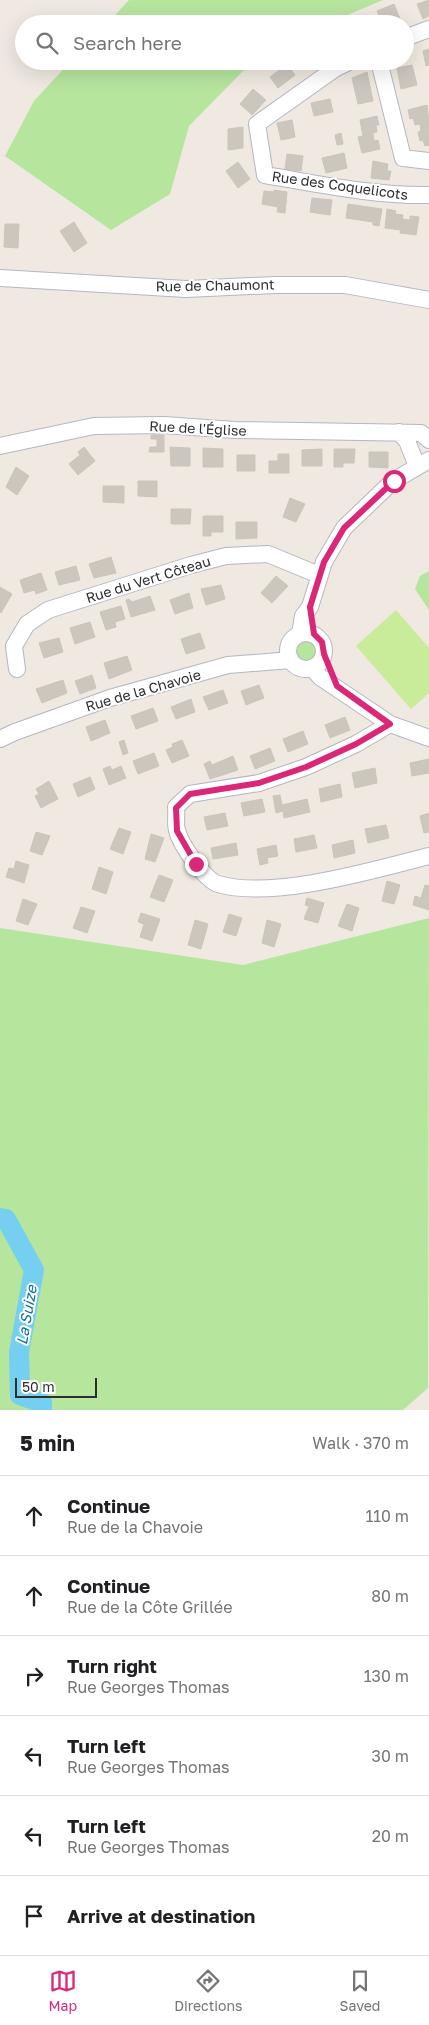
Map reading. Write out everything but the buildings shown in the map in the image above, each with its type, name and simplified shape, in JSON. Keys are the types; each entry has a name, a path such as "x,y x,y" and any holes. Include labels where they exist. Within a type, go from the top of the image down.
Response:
{"street":[{"path":"414,35 429,29"},
{"name":"Rue des Coquelicots","path":"333,70 257,124 266,175 325,185 411,195 429,195"},
{"path":"381,70 404,158 429,161"},
{"name":"Rue de Chaumont","path":"0,278 186,289 274,285 345,285 429,300"},
{"name":"Rue de l'Église","path":"0,446 94,426 164,425 235,430 421,433 429,440"},
{"path":"307,634 310,607 319,575 324,562 344,528 394,481 423,463 399,432"},
{"name":"Rue du Vert Côteau","path":"17,669 14,646 27,624 48,610 192,565 226,556 268,554 319,575"},
{"path":"307,634 322,642 324,654 337,686"},
{"path":"307,634 291,642 289,648 291,660 300,668 312,668 320,663 324,654"},
{"name":"Rue de la Chavoie","path":"0,739 110,698 228,665 291,660"},
{"path":"312,668 320,677 337,686 390,724 429,738"},
{"path":"390,724 356,744 306,767 259,783 190,794 176,808 177,831 196,864 216,884 246,887 298,886 429,856"}],"green space":[{"path":"129,0 383,0 347,15 115,15"},
{"path":"63,70 244,70 189,126 170,194 111,230 5,156 34,101"},
{"path":"429,571 429,610 415,589 420,576"},
{"path":"396,610 429,648 429,693 411,709 356,646"},
{"path":"306,626 315,628 323,633 328,641 330,650 328,659 323,667 315,672 306,674 297,672 289,667 284,659 282,650 284,641 289,633 297,628"},
{"path":"429,918 428,1388 403,1410 0,1410 0,928 243,965"}],"waterway":[{"name":"La Suize","path":"0,1218 6,1219 34,1270 19,1352 20,1395 42,1403 42,1410"}],"route":[{"path":"196,864 177,831 176,808 190,794 227,790 259,783 306,767 356,744 390,724 337,686 324,654 322,642 314,634 313,616 310,607 324,562 344,528 394,481"}]}
